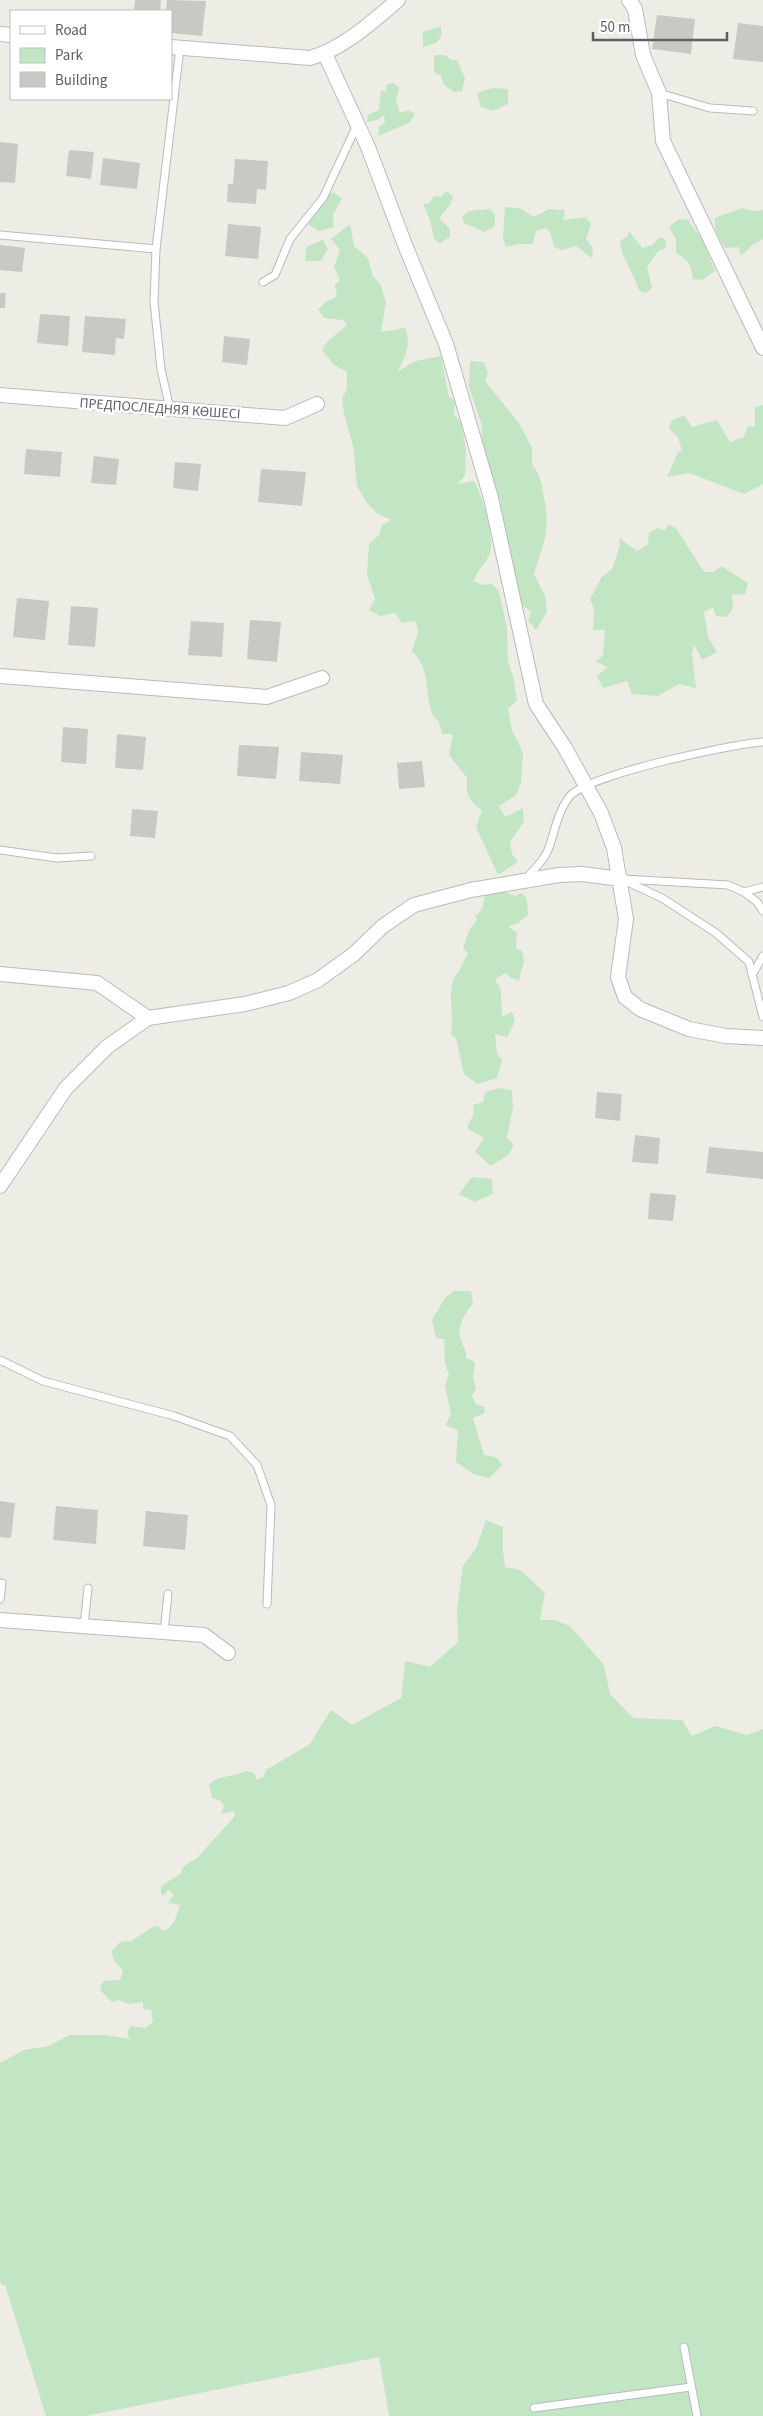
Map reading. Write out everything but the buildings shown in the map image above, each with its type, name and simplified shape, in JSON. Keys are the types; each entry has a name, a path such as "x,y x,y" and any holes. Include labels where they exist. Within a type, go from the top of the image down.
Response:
{"street":[{"path":"175,47 310,58 325,54 370,23 398,0"},
{"path":"629,0 635,9 643,55 659,93 664,141 763,348"},
{"path":"325,54 357,124 446,344 491,498 536,704 602,813 614,848 626,919 618,977 625,997 640,1009 689,1029 726,1036 763,1038"},
{"name":"ПРЕДПОСЛЕДНЯЯ КӨШЕСІ","path":"0,396 285,418 317,404"},
{"path":"0,676 267,697 322,678"},
{"path":"0,1186 66,1088 107,1047 148,1018 245,1004 289,993 318,980 354,954 383,926 414,905 471,890 559,875 582,874 620,879"},
{"path":"0,974 97,983 148,1018"},
{"path":"0,1620 204,1636 228,1653"}],"lane":[{"path":"172,79 175,47"},
{"path":"659,93 710,108 752,111"},
{"path":"170,100 156,249 154,302 156,327 170,409"},
{"path":"262,282 275,275 290,239 323,198 357,124"},
{"path":"0,235 156,249"},
{"path":"524,881 547,852 556,820 570,796 586,785 644,766 763,742"},
{"path":"0,850 57,858 91,856"},
{"path":"620,879 728,885 744,892 763,911"},
{"path":"620,879 662,898 716,933 748,962 763,1017"},
{"path":"744,892 763,887"},
{"path":"752,975 763,956"},
{"path":"0,1360 43,1381 174,1416 230,1436 257,1465 271,1505 267,1604"},
{"path":"0,1599 2,1583"},
{"path":"84,1626 88,1588"},
{"path":"164,1632 168,1594"},
{"path":"684,2347 697,2416"},
{"path":"534,2408 691,2387"}],"green space":[{"path":"441,26 441,37 436,43 423,47 423,32"},
{"path":"434,55 445,55 451,60 457,60 465,78 462,91 454,92 444,85 441,76 434,72"},
{"path":"393,83 399,87 396,100 400,113 409,110 415,114 409,123 378,136 379,127 385,122 384,115 377,120 367,122 368,115 379,110 381,90 386,92 387,84"},
{"path":"492,88 508,89 508,104 493,111 481,107 477,93"},
{"path":"446,191 453,196 450,205 439,218 450,229 450,237 440,243 434,239 430,220 423,204 429,203 434,196 441,197"},
{"path":"334,193 342,198 333,215 334,227 319,231 306,223 315,210 320,194"},
{"path":"505,207 520,208 534,217 549,209 565,210 563,220 586,217 591,224 586,239 593,248 592,258 576,246 562,250 554,247 551,235 546,228 536,231 533,244 519,244 506,247 503,239"},
{"path":"742,208 753,211 763,210 763,239 751,246 741,256 738,247 725,248 715,230 715,218"},
{"path":"490,209 495,215 495,226 484,232 464,223 462,217 469,211"},
{"path":"679,219 688,220 703,241 715,271 702,280 693,279 689,263 676,253 676,239 669,227"},
{"path":"350,224 354,246 368,258 373,276 380,284 386,302 381,332 405,328 407,334 408,345 398,371 416,361 441,356 449,397 455,401 454,414 462,424 466,451 465,476 457,484 474,481 487,517 491,538 490,553 474,581 482,585 492,584 499,591 507,629 508,661 517,700 508,709 512,730 523,753 521,782 516,795 499,806 505,817 523,808 524,822 510,842 512,854 518,862 498,875 476,827 482,810 469,797 467,778 449,755 453,734 442,734 440,725 431,710 422,664 412,651 418,632 416,621 402,623 395,613 380,616 369,610 375,599 367,575 369,544 379,535 382,525 391,520 378,514 367,503 357,486 353,446 344,414 342,398 347,389 347,372 334,365 322,350 328,341 347,325 343,320 324,318 318,309 326,302 335,298 337,290 334,286 340,280 334,267 340,250 331,239"},
{"path":"629,231 642,248 652,245 661,237 666,241 666,248 658,251 647,267 652,288 646,293 639,291 621,247 620,241 628,236"},
{"path":"323,240 328,249 321,261 305,261 306,247"},
{"path":"470,361 484,362 488,373 485,381 519,423 532,448 532,464 541,484 547,525 544,543 534,574 545,596 547,612 536,630 528,621 531,612 522,605 512,576 508,542 498,525 501,501 482,466 482,426 469,387"},
{"path":"763,405 763,484 744,494 689,473 667,477 678,452 682,451 678,437 669,429 671,421 684,415 692,427 717,420 730,442 744,437 748,426 755,427 755,407"},
{"path":"668,524 676,528 704,572 714,572 721,566 748,583 745,594 732,595 733,608 727,617 716,616 713,607 704,612 708,637 717,652 702,660 694,644 692,654 696,688 679,684 658,696 632,694 627,681 603,688 597,676 608,667 596,662 603,655 605,630 593,630 594,608 590,599 601,578 612,569 620,546 619,538 637,551 648,544 649,533 657,528 665,530"},
{"path":"492,890 503,891 515,896 522,893 527,900 528,915 517,924 508,926 517,933 516,948 522,951 524,961 519,980 511,978 506,973 495,979 501,990 502,1017 512,1012 515,1021 507,1037 495,1034 497,1053 502,1060 497,1078 478,1084 464,1074 456,1038 451,1035 451,992 453,980 468,954 463,947 470,929 477,920 475,916 482,908 484,897"},
{"path":"499,1088 512,1090 513,1107 507,1138 514,1145 508,1155 491,1166 475,1152 484,1138 467,1128 474,1113 473,1105 483,1102 485,1092"},
{"path":"472,1177 492,1179 493,1194 475,1202 459,1194"},
{"path":"454,1291 471,1291 473,1303 462,1320 460,1335 466,1358 475,1362 473,1377 476,1388 472,1396 476,1404 484,1407 485,1413 473,1418 484,1455 496,1457 502,1465 489,1478 473,1474 456,1462 458,1430 445,1425 451,1415 445,1385 449,1374 445,1364 444,1341 447,1340 436,1338 432,1320 445,1298"},
{"path":"486,1520 503,1527 505,1567 520,1570 545,1593 540,1620 555,1620 570,1626 604,1665 610,1694 633,1718 682,1720 692,1736 715,1726 747,1735 763,1729 763,2416 389,2416 379,2357 86,2416 46,2416 5,2285 2,2285 0,2282 0,2063 24,2050 49,2046 69,2035 105,2035 130,2039 127,2032 131,2026 145,2028 153,2022 151,2010 143,2009 143,2002 128,2004 119,2000 112,2002 100,1990 103,1981 120,1980 123,1970 115,1962 111,1952 120,1942 131,1941 154,1926 159,1927 163,1931 173,1924 180,1905 168,1903 174,1894 168,1890 164,1896 161,1894 161,1886 180,1874 184,1866 197,1858 235,1816 234,1811 221,1814 224,1806 221,1801 212,1798 209,1784 219,1778 246,1771 254,1773 257,1780 264,1776 266,1770 310,1744 331,1710 352,1725 401,1698 405,1661 430,1667 458,1642 457,1608 463,1566 476,1548"}]}
